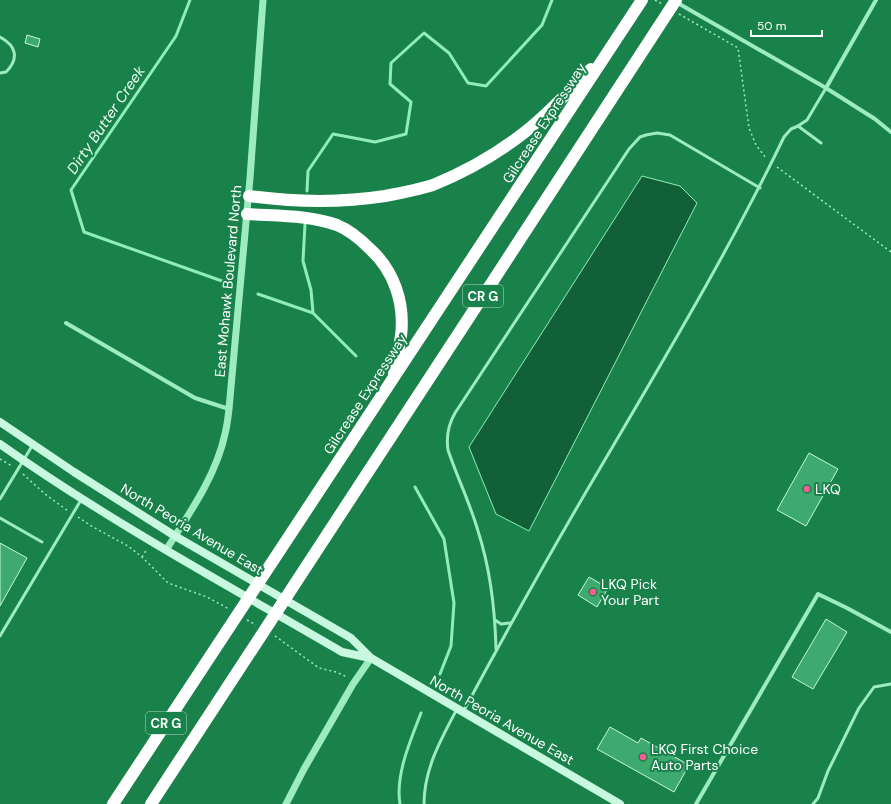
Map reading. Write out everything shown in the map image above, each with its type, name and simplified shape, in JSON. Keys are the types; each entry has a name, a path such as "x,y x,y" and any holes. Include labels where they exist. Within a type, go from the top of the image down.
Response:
{"highway":[{"name":"Gilcrease Expressway","path":"113,804 642,0"},
{"name":"CR G","path":"151,804 246,661 673,6"},
{"path":"249,196 309,202 333,201 372,198 404,193 431,185 465,171 525,132 547,113 608,53"},
{"path":"247,214 296,217 321,221 338,226 352,233 377,255 387,268 399,299 401,314 401,334 393,380"},
{"path":"158,804 161,789"}],"main road":[{"name":"North Peoria Avenue East","path":"0,422 74,472 175,536 350,638 371,658 620,804"},
{"name":"North Peoria Avenue East","path":"0,444 81,498 166,550 342,652 371,658"}],"street":[{"name":"East Mohawk Boulevard North","path":"166,550 203,490 216,461 225,435 229,409 249,196 263,0"},
{"path":"672,0 826,88 875,119 891,132"},
{"path":"826,88 876,0"},
{"path":"66,322 195,398 229,409"},
{"path":"696,804 818,594 891,632"},
{"path":"286,804 304,769 371,658"}],"lane":[{"path":"0,37 12,47 16,58 6,72 0,73"},
{"path":"424,804 424,790 429,770 441,741 496,650 510,623 647,388 760,188 784,137 791,129 807,120 826,88"},
{"path":"798,126 821,143"},
{"path":"496,650 495,620 482,542 448,450 446,439 450,421 629,149 640,137 651,133 670,135 760,188"},
{"path":"0,499 33,444"},
{"path":"0,636 81,498"},
{"path":"0,518 42,542"},
{"path":"495,620 501,624 510,623"},
{"path":"813,804 818,798 828,771 859,708 874,687 891,684"}],"path":[{"path":"655,0 673,6 738,48 749,128 756,145 763,155 891,252"},
{"path":"0,459 10,465"},
{"path":"119,540 142,557 168,583 207,597 230,609"},
{"path":"242,617 260,628"},
{"path":"273,635 319,668 336,672 356,681"}],"shaded area":[{"path":"642,176 680,186 697,203 529,531 496,514 469,447"}],"building":[{"path":"27,35 40,39 38,47 25,43"},
{"name":"LKQ","path":"809,453 838,469 806,526 777,510"},
{"path":"0,543 27,558 0,606"},
{"name":"LKQ Pick Your Part","path":"589,577 608,588 597,607 578,595"},
{"path":"826,619 847,632 813,689 792,677"},
{"name":"LKQ First Choice Auto Parts","path":"610,727 638,743 641,738 689,765 674,792 597,749"}],"waterway":[{"name":"Dirty Butter Creek","path":"190,0 176,36 71,190 84,232 222,281"},
{"path":"307,191 308,171 333,134 375,142 406,134 411,102 390,84 391,63 424,33 449,53 468,83 486,86 542,25 552,0"},
{"path":"305,224 303,261 311,290 313,313"},
{"name":"Dirty Butter Creek","path":"258,294 313,313 356,356"},
{"name":"Dirty Butter Creek","path":"415,487 444,539 454,603 451,646 440,674"},
{"name":"Dirty Butter Creek","path":"400,804 399,793 402,769 421,713"}],"place":[{"name":"LKQ","path":"807,489"},
{"name":"LKQ Pick Your Part","path":"593,592"},
{"name":"LKQ First Choice Auto Parts","path":"643,757"}]}
